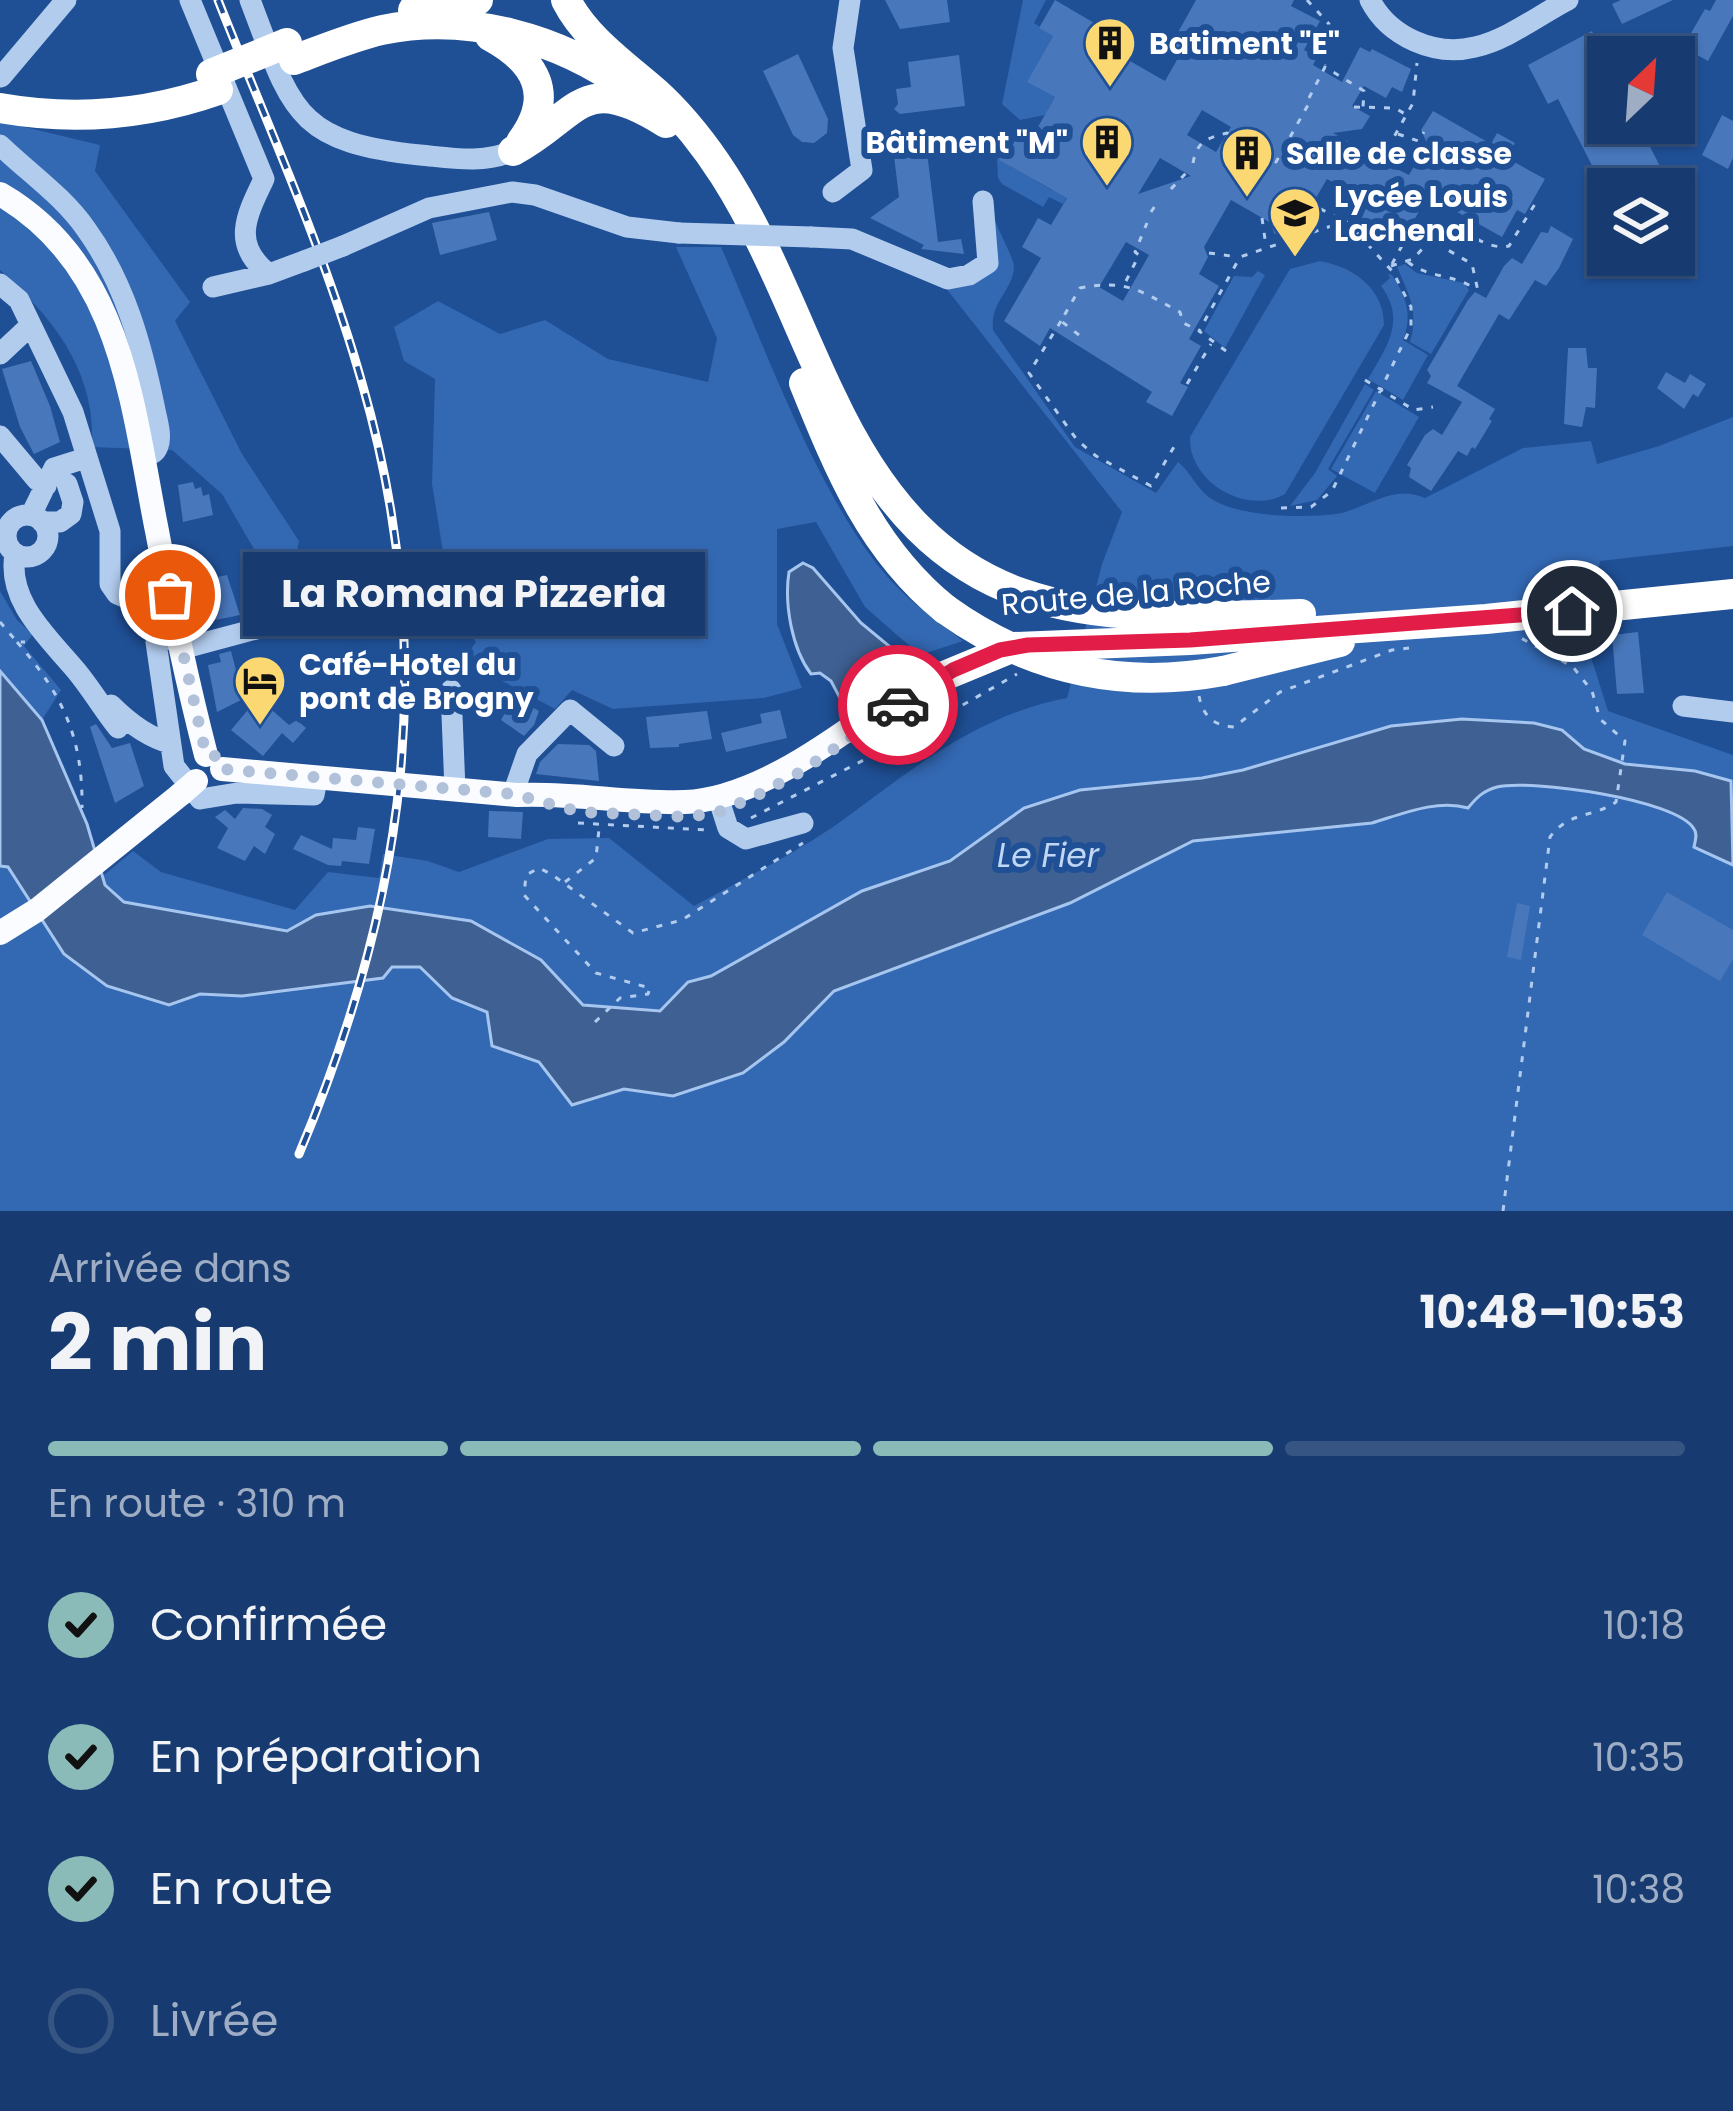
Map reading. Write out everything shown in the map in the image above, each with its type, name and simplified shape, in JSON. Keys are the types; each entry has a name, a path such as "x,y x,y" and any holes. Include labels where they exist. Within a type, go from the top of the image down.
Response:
{"highway":[{"path":"566,0 581,23 666,112 726,206 862,512 896,562 945,609 1016,652 1077,672 1151,680 1211,679 1362,638 1486,619 1733,594"},
{"path":"0,108 85,116 156,108 290,52 350,20 415,10 476,14 580,59 666,112"},
{"path":"415,10 493,16 547,30 602,55 706,148 737,196 847,430 872,470 910,521 944,551 993,582 1071,609 1163,617 1301,614 1733,574"},
{"path":"476,14 521,55 536,80 536,114 513,151"},
{"path":"290,52 476,14"},
{"path":"0,89 107,97 215,82"},
{"path":"513,151 570,107 594,99 666,112"},
{"name":"Route de la Roche","path":"943,663 981,645 1028,634 1072,629 1172,630 1301,614"},
{"name":"Route de la Roche","path":"884,715 939,678 1013,647 1486,619"}],"main road":[{"path":"0,194 44,226 89,280 122,354 206,770 6,929"},
{"name":"Route de la Roche","path":"206,770 515,794 580,812 689,817 844,733 943,663"},
{"path":"720,804 802,771 884,715"}],"street":[{"path":"1,77 66,0"},
{"path":"190,0 264,179 244,234 250,260 269,274"},
{"path":"250,0 288,94 331,137 370,150 456,159 485,159 513,151"},
{"path":"833,192 862,170 843,48 850,0"},
{"path":"1370,0 1404,37 1446,50 1489,42 1568,0"},
{"path":"0,145 71,209 105,258 123,296 145,361 158,429 159,445 144,456"},
{"path":"213,287 269,274 429,208 512,192 536,195 627,226 679,233 852,239 948,279 969,275 988,263 983,201"},
{"path":"0,284 19,300 73,412 110,530 108,578 113,590 133,601 170,595"},
{"path":"0,354 31,325"},
{"path":"0,436 37,481 56,485 73,502 71,514 60,522 12,521 6,530 15,554 11,576 40,632 77,671 118,728"},
{"path":"36,519 56,485 58,464 86,458"},
{"path":"179,643 331,609 341,563"},
{"name":"Route de la Roche","path":"179,643 156,642 170,743 179,775 200,799 237,793 314,795 317,778"},
{"path":"77,671 126,720 170,743"},
{"path":"451,690 455,790"},
{"path":"1683,706 1733,712"},
{"path":"515,794 527,754 569,710 614,746"},
{"path":"720,804 728,828 746,839 803,823"}],"path":[{"path":"1193,163 1205,138 1227,133 1276,161 1325,67 1321,47 1329,24 1307,0"},
{"path":"1380,162 1413,103 1418,63"},
{"path":"1325,67 1364,91 1363,107"},
{"path":"1354,107 1395,108 1407,115"},
{"path":"1396,134 1418,142 1424,132"},
{"path":"1388,148 1414,166"},
{"path":"1171,188 1186,173"},
{"path":"1209,253 1240,257 1346,221 1360,198"},
{"path":"1151,212 1159,200"},
{"path":"1389,267 1418,254 1443,226 1493,247 1510,246 1535,204"},
{"path":"1282,508 1311,507 1332,491 1411,327 1404,287 1389,267 1346,221 1312,206"},
{"path":"1458,229 1466,216"},
{"path":"1262,218 1266,246"},
{"path":"1125,283 1147,223"},
{"path":"1389,267 1411,229 1472,264 1478,291 1465,281 1418,270 1407,261"},
{"path":"1199,331 1240,257"},
{"path":"1178,440 1151,486 1077,440 1029,373 1080,288 1125,283 1180,313 1183,322 1226,351"},
{"path":"1061,322 1078,335"},
{"path":"1187,384 1211,342"},
{"path":"1365,380 1414,410 1433,407"},
{"path":"0,622 55,688 75,737 83,774 82,808"},
{"path":"17,642 40,632"},
{"path":"1503,1211 1550,837 1566,819 1605,809 1618,796 1625,741 1600,719 1592,691 1573,667 1530,640 1514,637 1536,634"},
{"path":"1211,679 1201,706 1216,724 1234,727 1244,724 1280,692 1392,650 1412,648"},
{"path":"595,1022 620,998 648,994 650,988 596,973 524,895 526,874 538,868 633,933 682,920 793,850 811,837 803,823"},
{"path":"564,884 596,858 599,826"}],"shaded area":[{"path":"1023,0 1046,0 1034,23 1053,36 1028,81 1055,97 1045,115 1020,120 1002,104"},
{"path":"0,121 100,145 95,171 190,302 175,321 242,454 299,541 286,604 222,494 172,450 92,447 87,394 68,348 38,308 0,270"},
{"path":"1006,129 1015,133 1000,160 1052,190 1074,185 1063,204 1049,197 1043,207 1002,184 996,138"},
{"path":"992,214 1014,267 995,311 993,330 1075,447 1156,493 1178,462 1204,492 1227,506 1274,515 1336,514 1402,493 1425,498 1523,448 1591,441 1597,464 1733,417 1733,546 1600,561 1585,638 1608,711 1733,755 1733,1211 0,1211 0,866 8,867 46,923 133,851 161,872 295,910 328,872 379,878 383,854 459,872 548,839 609,838 694,906 823,834 947,746 1003,717 1067,698 1102,564 1122,512 945,287 989,266"},
{"path":"676,247 721,247 798,427 846,518 899,589 963,641 920,655 865,607 816,522 777,529 777,624 802,688 764,698 613,709 572,690 555,709 463,660 476,642 452,607 432,484 435,379 404,361 394,327 438,301 500,334 545,320 608,359 708,382 717,338"},
{"path":"1320,261 1364,281 1379,300 1384,325 1285,494 1254,501 1222,491 1199,468 1190,437 1290,269"},
{"path":"1405,264 1417,273 1464,283 1469,290 1431,354 1410,342 1413,312 1397,267"},
{"path":"1258,271 1265,275 1225,348 1204,331 1234,276 1252,277"},
{"path":"1388,274 1406,306 1403,340 1428,355 1403,400 1368,379 1391,334 1392,311 1381,286 1390,278"},
{"path":"1365,384 1374,390 1328,469 1337,476 1317,500 1290,506 1315,473"},
{"path":"1376,391 1419,417 1375,493 1331,469"},
{"path":"0,591 17,620 33,634 24,646 61,690 42,720 0,671"}],"water":[{"path":"803,563 813,568 861,623 900,655 893,676 855,703 840,698 820,673 811,674 799,652 791,626 788,585 789,572"},
{"name":"Le Fier","path":"0,671 42,720 87,824 105,885 124,902 287,931 316,915 370,906 471,921 541,960 583,1005 660,1011 688,982 711,976 862,891 950,861 1024,808 1080,790 1243,770 1391,726 1462,719 1534,723 1562,730 1584,749 1625,764 1695,771 1731,781 1733,865 1694,847 1694,829 1661,809 1633,800 1539,786 1497,787 1468,808 1432,806 1372,823 1193,841 1070,903 834,991 784,1042 743,1073 673,1096 624,1089 572,1105 539,1062 492,1046 487,1012 452,998 420,967 392,967 383,978 242,996 200,994 169,1005 107,986 64,954 8,867 0,866"}],"building":[{"path":"885,0 947,0 950,22 900,29"},
{"path":"1055,0 1101,27 1093,40 1165,81 1178,58 1167,52 1196,0 1294,0 1291,6 1320,21 1304,50 1317,57 1313,65 1342,82 1360,47 1411,69 1402,92 1392,87 1386,98 1364,86 1352,106 1370,116 1362,129 1333,133 1371,154 1384,167 1409,175 1427,143 1421,130 1433,111 1491,144 1497,133 1515,143 1507,158 1545,179 1525,214 1517,210 1502,237 1441,203 1436,213 1422,206 1399,247 1357,216 1366,201 1327,179 1307,213 1312,223 1309,229 1304,232 1291,226 1284,238 1274,233 1271,223 1231,200 1204,247 1208,257 1199,274 1219,286 1189,339 1201,346 1180,383 1188,387 1172,416 1146,402 1152,392 1050,328 1040,346 1004,321 1041,258 1022,247 1038,218 1051,225 1067,198 999,160 1015,133 1030,141 1055,97 1027,82 1053,36 1039,28","holes":["1202,110 1231,127 1216,152 1187,135","1160,158 1191,176 1138,194","1126,242 1149,255 1123,301 1099,287"]},
{"path":"1673,0 1622,24 1612,4"},
{"path":"1716,0 1733,0 1733,16 1708,61 1695,54 1695,36 1689,36 1705,9 1710,11"},
{"path":"1592,31 1594,36 1587,36 1587,144 1649,144 1661,168 1593,168 1558,99 1548,104 1528,65"},
{"path":"798,54 828,119 827,133 814,143 793,135 763,71"},
{"path":"959,55 965,106 900,114 894,109 896,89 911,87 908,62"},
{"path":"1722,115 1733,121 1733,158 1728,169 1702,155"},
{"path":"926,144 938,242 961,239 964,254 921,249 924,245 870,218 899,197 893,148"},
{"path":"489,212 497,240 440,255 432,223"},
{"path":"1551,226 1573,239 1559,268 1546,286 1535,280 1509,320 1499,314 1457,386 1495,409 1492,421 1475,449 1467,456 1458,451 1431,491 1409,477 1407,465 1425,435 1433,429 1442,435 1462,402 1427,383 1431,376 1427,370 1468,300 1475,292 1486,298 1504,266 1512,258 1522,264 1541,232 1548,233"},
{"path":"1568,348 1586,348 1588,368 1597,368 1595,408 1586,407 1582,427 1564,424"},
{"path":"31,361 60,442 34,454 2,369"},
{"path":"1666,372 1685,383 1690,374 1706,384 1684,409 1657,388"},
{"path":"193,482 195,489 201,487 203,496 209,494 213,515 183,522 178,485"},
{"path":"227,575 240,615 201,623 193,582"},
{"path":"1638,632 1644,693 1617,694 1612,635"},
{"path":"231,651 239,682 251,677 257,692 217,712 208,665 221,662 219,654"},
{"name":"Café-Hotel du pont de Brogny","path":"258,698 289,725 297,720 306,728 293,743 282,733 263,756 231,730"},
{"path":"519,700 539,711 524,736 501,720"},
{"path":"780,710 787,738 726,752 721,733 762,723 760,714"},
{"path":"707,711 712,739 650,748 646,717"},
{"path":"96,724 112,748 130,743 144,786 115,803 90,727"},
{"path":"558,744 589,745 596,751 599,781 536,774 540,762"},
{"path":"243,808 272,815 265,827 275,834 265,854 254,846 245,861 217,848 228,828 215,817 225,810 235,819"},
{"path":"489,811 523,812 521,839 488,837"},
{"path":"358,827 375,829 369,864 342,861 341,866 328,865 293,849 301,835 332,849 333,838 356,840"},
{"path":"1667,892 1733,930 1733,959 1720,981 1642,935"},
{"path":"1517,903 1530,906 1521,960 1507,957"}],"railway":[{"path":"218,0 347,334 386,483 400,582 405,679 400,774 387,869 336,1058 299,1154"}],"way so far":[{"path":"170,595 206,755 216,756 221,769 513,794 580,812 689,817 722,811 758,795 802,771 898,705"}],"place":[{"name":"Batiment \"E\"","path":"1110,89"},
{"name":"Bâtiment \"M\"","path":"1107,188"},
{"name":"Salle de classe","path":"1247,199"},
{"name":"Lycée Louis Lachenal","path":"1295,259"},
{"name":"La Romana Pizzeria","path":"170,595"},
{"name":"Café-Hotel du pont de Brogny","path":"260,727"}],"route":[{"path":"898,705 953,670 1000,650 1028,645 1190,640 1572,611"}]}
